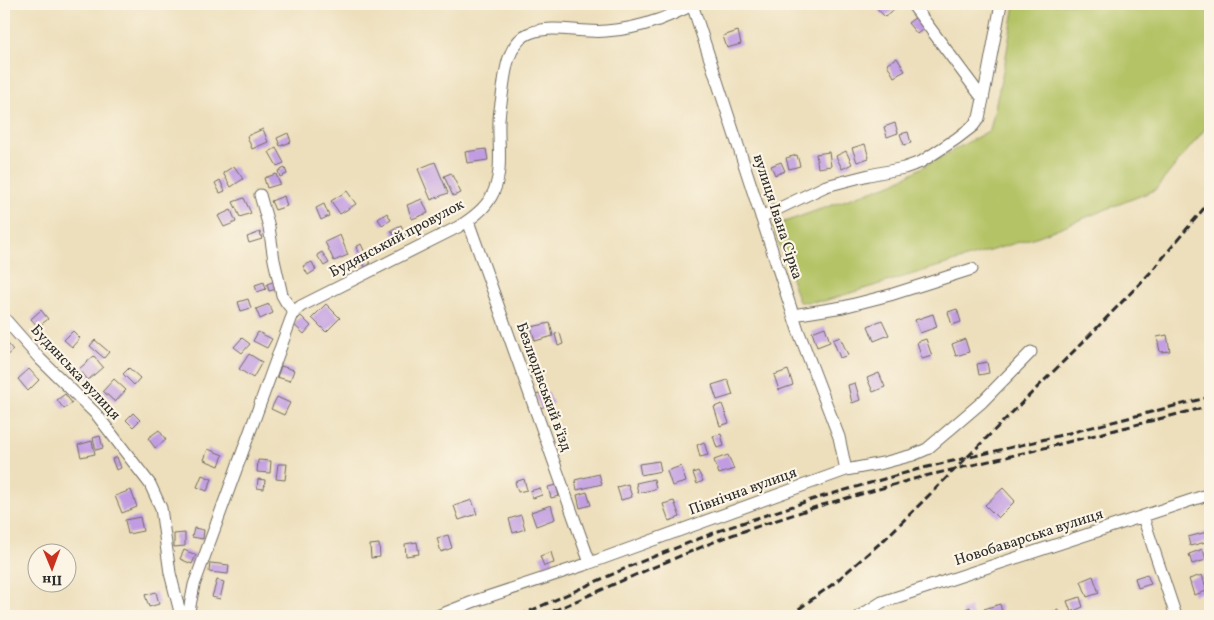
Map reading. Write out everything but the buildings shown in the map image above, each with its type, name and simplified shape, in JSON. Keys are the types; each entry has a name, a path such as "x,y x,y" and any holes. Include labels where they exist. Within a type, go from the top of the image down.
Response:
{"street":[{"name":"вулиця Івана Сірка","path":"692,4 793,315 838,437 846,470"},
{"name":"Будянський провулок","path":"294,312 301,306 458,227 468,221 483,207 492,196 497,181 499,165 498,120 506,68 518,41 525,35 547,29 604,32 628,28 658,20 692,4"},
{"path":"912,4 983,99"},
{"path":"761,217 826,186 904,168 921,162 973,126 978,118 983,99 1001,4"},
{"path":"188,616 194,585 294,312 282,295 269,227 260,195"},
{"name":"Безлюдівський в'їзд","path":"468,221 590,563"},
{"path":"793,315 843,307 890,295 972,269"},
{"name":"Будянська вулиця","path":"4,318 40,359 97,415 150,484 161,508 170,573 181,616"},
{"name":"Північна вулиця","path":"437,616 475,601 590,563 846,470 883,463 927,449 982,402 1031,352"},
{"name":"Новобаварська вулиця","path":"860,616 882,602 1210,494"},
{"path":"1143,517 1176,616"}],"green space":[{"path":"1015,4 1210,4 1210,123 1155,190 1039,236 824,301 799,302 773,226 894,183 990,130"}],"railway":[{"path":"789,616 833,584 886,538 1151,272 1210,201"},
{"path":"519,616 633,565 721,530 814,499 919,469 1210,397"},
{"path":"542,616 723,538 819,506 921,477 1210,406"}]}
